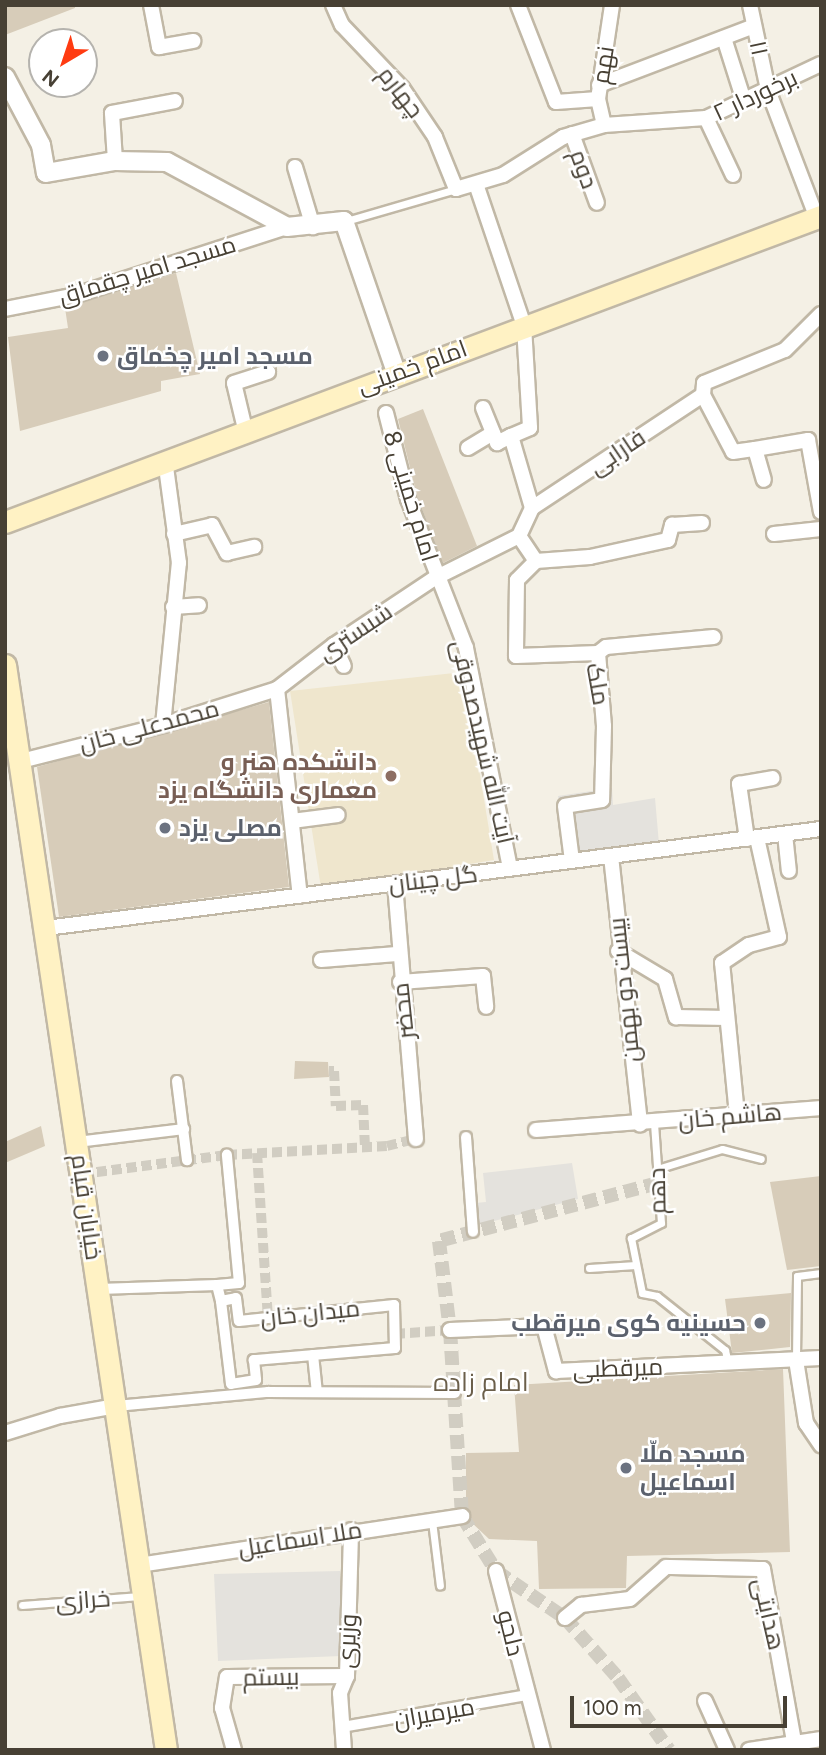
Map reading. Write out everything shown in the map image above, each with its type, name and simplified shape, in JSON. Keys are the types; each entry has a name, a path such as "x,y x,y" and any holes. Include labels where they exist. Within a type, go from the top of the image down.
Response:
{"main road":[{"name":"امام خمینی","path":"5,522 396,372 819,217"},
{"name":"خیابان قیام","path":"5,665 9,709 21,761 166,1750"}],"street":[{"path":"151,5 159,47 193,41"},
{"name":"چهارم","path":"333,5 342,25 402,88 435,137 456,189"},
{"path":"518,5 556,102 599,92 754,26"},
{"name":"نهم","path":"604,125 599,92 612,5"},
{"name":"۱۱","path":"750,5 768,90 819,217"},
{"path":"724,38 744,101"},
{"name":"برخوردار ۲","path":"456,189 503,175 572,134 604,125 706,118 821,64"},
{"path":"5,77 41,145 46,173 115,160 167,162 183,167 241,206 287,227 313,228 344,221 396,372"},
{"path":"115,160 112,113 175,101"},
{"path":"706,118 733,175"},
{"name":"دوم","path":"572,134 597,203"},
{"path":"295,167 313,228"},
{"path":"476,184 524,326 530,428 497,443 483,408"},
{"name":"مسجد امیر چقماق","path":"5,309 76,295 287,227"},
{"path":"815,332 821,314"},
{"name":"فارابی","path":"532,509 703,395 704,383 785,350 815,332"},
{"path":"245,429 234,383 268,372"},
{"path":"703,395 733,452 808,440 821,512"},
{"name":"امام خمینی 8","path":"386,413 435,578"},
{"path":"468,448 493,433"},
{"path":"511,436 532,509 519,536 536,561 616,551 668,540 672,525 702,523"},
{"path":"755,449 764,480"},
{"path":"163,725 179,563 165,460"},
{"path":"174,534 212,525 227,553 254,547"},
{"path":"774,534 821,528"},
{"name":"شبستری","path":"277,689 334,645 435,578 519,536"},
{"name":"ملک","path":"536,561 517,580 516,656 597,653 604,726 602,800 565,806 572,861"},
{"name":"آیت الله شهیدصدوقی","path":"435,578 466,648 510,869"},
{"path":"173,607 200,605"},
{"path":"597,653 606,648 713,637"},
{"path":"334,645 344,666"},
{"path":"277,689 300,896"},
{"name":"محمدعلی خان","path":"21,761 163,725 277,689"},
{"path":"737,1115 722,963 749,945 779,937 739,784 772,778"},
{"path":"292,821 338,815"},
{"name":"گل چینان","path":"46,928 821,830"},
{"path":"785,834 789,871"},
{"name":"بیست دو بهمن","path":"611,856 618,951 647,1124"},
{"name":"محضر","path":"395,884 397,954 416,1139"},
{"path":"618,951 665,979 676,1017 727,1018"},
{"path":"321,960 397,954"},
{"path":"400,982 483,976 486,1007"},
{"path":"177,1082 187,1160"},
{"name":"هاشم خان","path":"536,1130 647,1124 821,1108"},
{"path":"77,1142 184,1129"},
{"path":"466,1136 473,1232"},
{"path":"99,1289 239,1283 227,1155"},
{"path":"217,1285 231,1384 235,1383 236,1395"},
{"name":"میدان خان","path":"221,1301 236,1298 239,1321 394,1305 395,1348 254,1360 256,1380 235,1383"},
{"path":"450,1330 544,1326"},
{"name":"میرقطبی","path":"544,1326 555,1371 821,1358"},
{"path":"313,1355 317,1392"},
{"path":"796,1360 806,1423 821,1445"},
{"path":"5,1433 60,1416 116,1406 236,1395 317,1392 455,1393"},
{"name":"ملا اسماعیل","path":"139,1565 351,1530 462,1516"},
{"name":"وزیری","path":"344,1750 340,1693 347,1676 351,1530"},
{"name":"هدایتی","path":"565,1618 581,1605 630,1599 666,1567 763,1569 794,1742"},
{"name":"دلجو","path":"496,1572 543,1750"},
{"name":"بیستم","path":"234,1750 222,1707 227,1677 347,1676"},
{"name":"میرمیران","path":"342,1727 527,1695"},
{"path":"705,1701 727,1750"},
{"path":"749,1750 821,1739"}],"lane":[{"path":"344,221 456,189"},
{"name":"دهم","path":"647,1124 657,1169 661,1223 631,1238 642,1293 657,1296 725,1350 728,1363"},
{"path":"657,1169 722,1149 761,1159"},
{"path":"589,1268 636,1265"},
{"path":"796,1360 797,1276 821,1273"},
{"path":"544,1326 579,1323"},
{"path":"432,1520 440,1586"},
{"name":"خرازی","path":"22,1605 144,1596"}],"shaded area":[{"name":"دانشکده هنر و معماری دانشگاه یزد","path":"463,672 494,860 321,888 290,691"},
{"path":"612,788 613,805 655,798 659,844 565,856 558,796"},
{"path":"572,1163 578,1199 479,1225 475,1203 486,1202 483,1173"},
{"path":"340,1571 341,1656 218,1661 214,1574"}],"building":[{"path":"5,5 75,5 75,8 5,35"},
{"name":"مسجد امیر چخماق","path":"176,273 200,374 161,381 161,391 20,431 8,337 68,328 65,308"},
{"path":"423,409 477,546 443,563 417,496 398,419"},
{"name":"مصلی یزد","path":"269,702 289,887 59,917 37,767"},
{"path":"295,1061 328,1062 329,1077 294,1079"},
{"path":"41,1126 45,1146 5,1163 5,1142"},
{"path":"821,1176 821,1266 787,1270 770,1182"},
{"name":"حسینیه کوی میرقطب","path":"791,1293 790,1347 732,1353 725,1299"},
{"name":"مسجد ملّا اسماعیل","path":"783,1369 790,1552 627,1556 626,1588 539,1589 537,1541 489,1539 470,1521 466,1507 466,1453 519,1452 514,1385"}],"tunnel":[{"path":"329,1071 334,1071 336,1106 363,1105 365,1147"},
{"path":"82,1174 227,1155 387,1146 416,1139"},
{"path":"257,1153 268,1317"},
{"path":"658,1183 439,1241 450,1330 462,1516 496,1571 565,1618 618,1678 669,1750"},
{"path":"395,1334 450,1330"}],"place":[{"name":"مسجد امیر چخماق","path":"103,356"},
{"name":"دانشکده هنر و معماری دانشگاه یزد","path":"391,776"},
{"name":"مصلی یزد","path":"165,828"},
{"name":"حسینیه کوی میرقطب","path":"760,1323"},
{"name":"مسجد ملّا اسماعیل","path":"626,1468"}],"district":[{"name":"امام زاده","path":"481,1383"}]}
